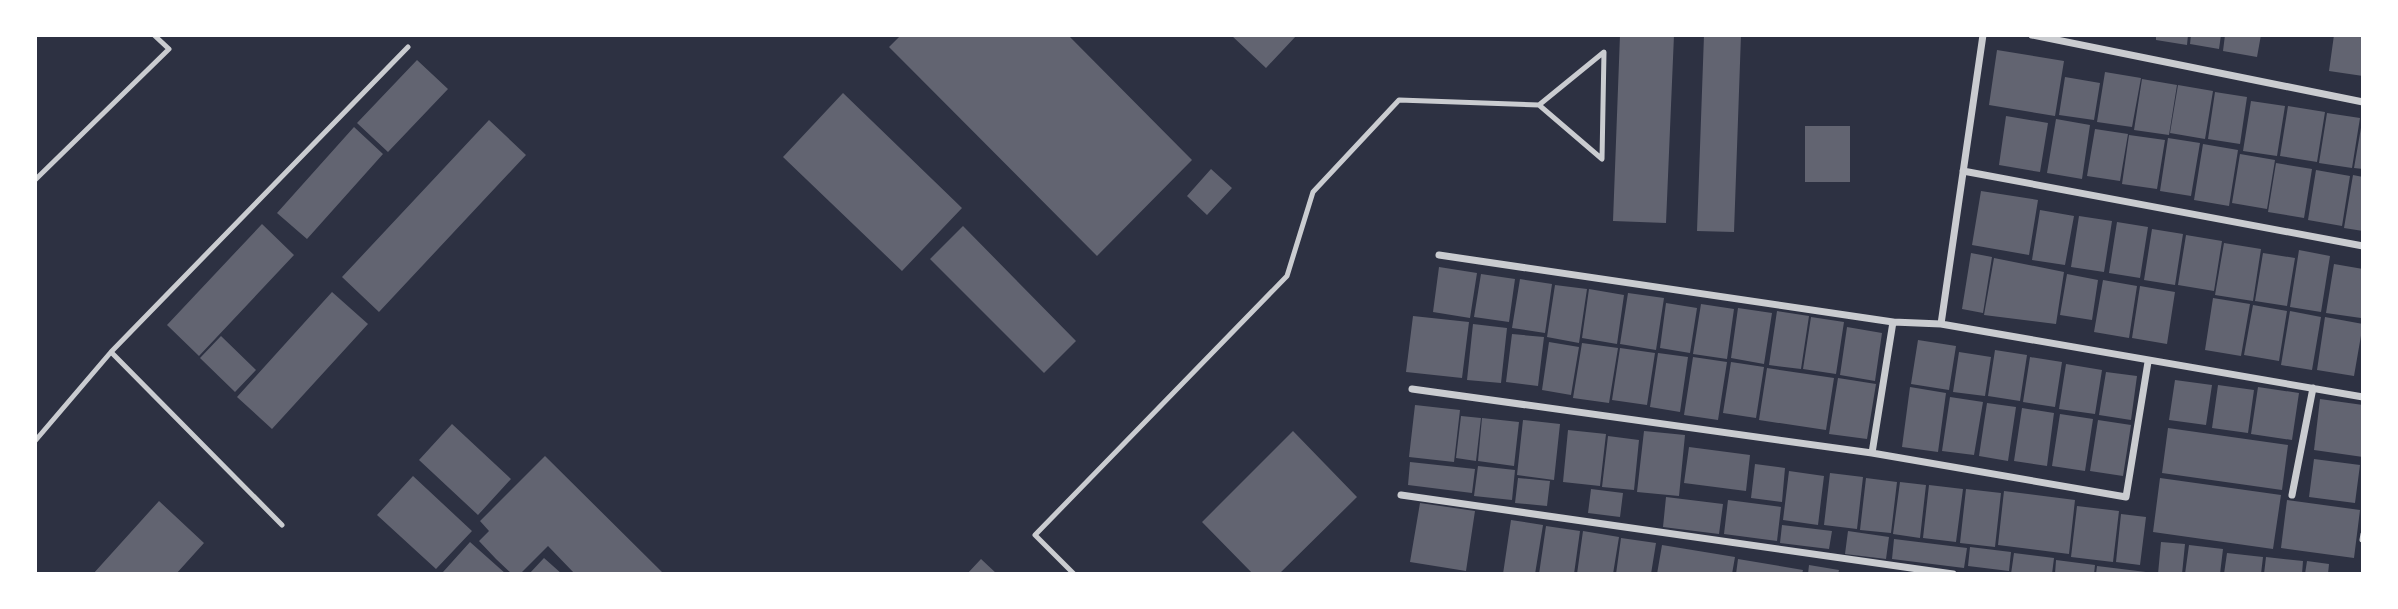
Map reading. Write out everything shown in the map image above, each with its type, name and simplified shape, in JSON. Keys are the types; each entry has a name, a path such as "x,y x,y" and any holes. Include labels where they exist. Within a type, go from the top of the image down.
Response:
{"street":[{"path":"1941,324 1983,35"},
{"path":"2032,35 2363,102"},
{"path":"1963,171 2363,246"},
{"path":"1439,255 1893,322 1941,324 2148,362 2363,397"},
{"path":"1872,453 1893,322"},
{"path":"1412,389 1872,453 2126,496 2148,362"},
{"path":"2292,495 2313,388"},
{"path":"1401,495 1952,574"}],"lane":[{"path":"35,180 169,49 154,35"},
{"path":"35,441 111,352 408,47"},
{"path":"1074,574 1035,535 1287,276 1313,192 1399,100 1539,105 1602,159 1604,52 1539,105"},
{"path":"111,352 282,525"},
{"path":"2362,540 2363,534"}],"building":[{"path":"901,35 1068,35 1192,160 1097,256 889,47"},
{"path":"1231,35 1297,35 1266,68"},
{"path":"1620,35 1674,35 1666,223 1613,221"},
{"path":"1704,35 1741,35 1734,232 1697,231"},
{"path":"2156,35 2188,35 2187,45 2156,40"},
{"path":"2191,35 2221,35 2219,49 2190,44"},
{"path":"2225,35 2261,35 2257,57 2223,51"},
{"path":"2334,35 2363,35 2363,76 2329,71"},
{"path":"1997,50 2064,61 2055,116 1989,105"},
{"path":"417,60 448,89 388,152 357,123"},
{"path":"2105,72 2141,78 2132,127 2097,122"},
{"path":"2065,77 2100,83 2094,120 2059,115"},
{"path":"2142,79 2177,85 2169,135 2134,130"},
{"path":"2178,85 2213,91 2205,139 2170,133"},
{"path":"2215,92 2247,97 2240,144 2208,139"},
{"path":"843,93 962,208 902,271 783,157"},
{"path":"2251,101 2285,106 2277,156 2243,151"},
{"path":"2288,106 2325,112 2317,162 2280,156"},
{"path":"2327,113 2360,118 2352,168 2319,163"},
{"path":"2006,116 2048,123 2040,172 1999,165"},
{"path":"2056,119 2090,125 2082,179 2047,173"},
{"path":"489,120 526,155 379,312 342,277"},
{"path":"2363,122 2363,169 2354,168"},
{"path":"1805,126 1850,126 1850,182 1805,182"},
{"path":"354,127 383,154 307,239 277,213"},
{"path":"2095,129 2128,134 2120,181 2087,176"},
{"path":"2129,135 2165,140 2157,189 2122,184"},
{"path":"2168,138 2200,143 2191,196 2160,191"},
{"path":"2203,144 2238,150 2229,206 2194,200"},
{"path":"2240,154 2275,160 2267,209 2232,203"},
{"path":"2276,163 2312,169 2304,218 2268,212"},
{"path":"1211,169 1232,188 1207,215 1187,196"},
{"path":"2316,170 2350,176 2342,226 2308,220"},
{"path":"2353,175 2363,177 2363,231 2344,228"},
{"path":"1981,191 2038,200 2029,255 1972,245"},
{"path":"2040,210 2074,216 2065,265 2032,260"},
{"path":"2079,216 2112,221 2104,272 2071,267"},
{"path":"2117,222 2148,227 2140,278 2109,273"},
{"path":"262,224 294,255 199,356 167,325"},
{"path":"963,226 1076,341 1044,373 930,259"},
{"path":"2152,229 2183,234 2175,285 2144,280"},
{"path":"2186,235 2222,241 2214,291 2178,285"},
{"path":"2224,243 2261,249 2253,301 2215,295"},
{"path":"2299,250 2330,256 2321,312 2290,307"},
{"path":"1971,253 1992,257 1983,313 1962,309"},
{"path":"2263,253 2295,258 2287,306 2255,301"},
{"path":"1994,258 2064,272 2056,324 1984,315"},
{"path":"2334,264 2363,269 2361,318 2326,313"},
{"path":"1439,267 1477,273 1470,318 1433,312"},
{"path":"1481,274 1515,279 1509,322 1474,317"},
{"path":"2067,274 2098,280 2092,320 2060,315"},
{"path":"1520,279 1552,284 1545,333 1512,328"},
{"path":"2103,280 2137,286 2129,338 2094,332"},
{"path":"1555,285 1587,289 1579,343 1547,337"},
{"path":"2140,286 2175,292 2167,344 2132,338"},
{"path":"1589,289 1624,295 1617,344 1582,338"},
{"path":"332,292 368,324 272,429 237,397"},
{"path":"1628,293 1664,298 1656,350 1620,344"},
{"path":"2213,298 2250,304 2241,356 2205,350"},
{"path":"1666,303 1697,308 1690,353 1660,348"},
{"path":"1701,304 1734,309 1727,359 1693,354"},
{"path":"2253,305 2287,311 2279,361 2244,355"},
{"path":"1738,308 1772,313 1764,364 1731,358"},
{"path":"1777,311 1809,316 1801,369 1769,365"},
{"path":"2290,311 2321,317 2312,370 2281,365"},
{"path":"1413,316 1469,322 1462,378 1406,372"},
{"path":"1811,317 1844,322 1836,374 1803,369"},
{"path":"2325,317 2363,324 2354,376 2317,370"},
{"path":"1473,324 1507,328 1501,383 1467,380"},
{"path":"1847,327 1882,333 1875,381 1840,375"},
{"path":"1512,334 1544,337 1538,386 1506,382"},
{"path":"221,336 256,370 235,392 200,358"},
{"path":"1918,340 1956,346 1949,390 1911,384"},
{"path":"1549,342 1579,347 1571,395 1542,390"},
{"path":"1582,343 1618,348 1609,403 1573,398"},
{"path":"1620,348 1655,353 1647,405 1612,400"},
{"path":"1995,350 2027,355 2020,401 1988,396"},
{"path":"1959,352 1991,357 1985,396 1953,392"},
{"path":"1658,353 1688,357 1680,412 1650,407"},
{"path":"1693,357 1727,362 1718,420 1684,415"},
{"path":"2030,357 2062,362 2055,407 2023,402"},
{"path":"1731,362 1764,367 1756,418 1723,413"},
{"path":"2066,364 2102,370 2095,414 2059,409"},
{"path":"1767,368 1834,378 1826,430 1759,420"},
{"path":"2106,372 2137,376 2131,420 2099,415"},
{"path":"1838,378 1876,384 1867,439 1829,434"},
{"path":"2175,380 2212,385 2206,425 2169,420"},
{"path":"2218,385 2254,390 2248,433 2212,428"},
{"path":"1910,387 1946,393 1938,452 1902,447"},
{"path":"2258,387 2299,393 2292,440 2251,434"},
{"path":"1950,397 1983,402 1974,455 1942,451"},
{"path":"2320,399 2363,405 2363,457 2314,450"},
{"path":"1987,403 2016,407 2008,461 1979,456"},
{"path":"1415,405 1460,410 1454,462 1409,457"},
{"path":"2022,408 2054,413 2047,466 2014,461"},
{"path":"2060,414 2093,419 2085,471 2052,466"},
{"path":"1461,416 1481,418 1476,461 1456,458"},
{"path":"1482,418 1519,422 1514,466 1478,461"},
{"path":"1523,420 1560,424 1554,480 1517,475"},
{"path":"2098,420 2131,425 2123,476 2090,471"},
{"path":"452,424 511,479 478,515 419,460"},
{"path":"2168,428 2288,445 2282,490 2162,473"},
{"path":"1568,430 1606,434 1600,486 1563,482"},
{"path":"1293,431 1357,497 1279,574 1253,574 1202,522"},
{"path":"1644,431 1685,435 1679,496 1637,492"},
{"path":"1608,436 1639,440 1634,490 1602,487"},
{"path":"1689,447 1750,455 1746,491 1684,483"},
{"path":"545,456 664,574 575,574 548,546 520,574 512,574 496,559 479,541 489,531 480,521"},
{"path":"2314,459 2360,465 2355,503 2309,497"},
{"path":"1410,462 1475,469 1472,493 1408,485"},
{"path":"1755,464 1785,468 1782,502 1751,498"},
{"path":"1478,466 1515,470 1512,500 1474,496"},
{"path":"1789,471 1824,476 1818,525 1783,520"},
{"path":"1830,473 1863,477 1857,529 1824,525"},
{"path":"413,476 472,531 436,569 377,515"},
{"path":"1518,478 1550,481 1547,506 1515,503"},
{"path":"1866,478 1897,482 1891,533 1860,530"},
{"path":"2160,478 2281,495 2273,549 2153,532"},
{"path":"1900,482 1926,485 1920,538 1893,534"},
{"path":"1929,485 1963,489 1956,542 1923,538"},
{"path":"1591,489 1623,493 1620,517 1588,513"},
{"path":"1966,489 2001,493 1995,547 1960,543"},
{"path":"2004,491 2075,500 2069,554 1998,545"},
{"path":"1666,497 1723,504 1719,534 1663,527"},
{"path":"1728,500 1781,507 1777,541 1724,534"},
{"path":"2287,500 2360,510 2354,558 2281,548"},
{"path":"159,501 204,543 176,574 93,574"},
{"path":"1420,503 1475,511 1466,571 1410,562"},
{"path":"2077,506 2119,511 2113,562 2071,557"},
{"path":"2121,514 2146,517 2140,565 2116,562"},
{"path":"1511,520 1543,525 1535,574 1503,574"},
{"path":"1782,525 1832,531 1829,549 1780,543"},
{"path":"1546,526 1580,531 1574,574 1539,574"},
{"path":"1583,531 1619,537 1613,574 1577,574"},
{"path":"1848,531 1889,537 1886,559 1845,554"},
{"path":"1621,538 1656,543 1651,574 1616,574"},
{"path":"1894,539 1967,548 1964,568 1892,559"},
{"path":"470,542 506,574 445,574 443,572"},
{"path":"2161,542 2185,544 2182,574 2158,574"},
{"path":"1662,545 1735,557 1732,574 1657,574"},
{"path":"2189,545 2223,549 2220,574 2185,574"},
{"path":"1970,547 2011,552 2009,571 1968,566"},
{"path":"2014,553 2054,558 2052,574 2011,574"},
{"path":"2227,553 2263,557 2261,574 2224,574"},
{"path":"2266,557 2303,561 2302,574 2264,574"},
{"path":"544,558 562,574 529,574"},
{"path":"981,559 997,574 967,574"},
{"path":"1738,559 1803,570 1802,574 1736,574"},
{"path":"2056,560 2095,565 2094,574 2055,574"},
{"path":"2307,561 2329,564 2328,574 2305,574"},
{"path":"1809,565 1839,570 1838,574 1808,574"},
{"path":"2097,566 2146,572 2146,574 2096,574"}]}
